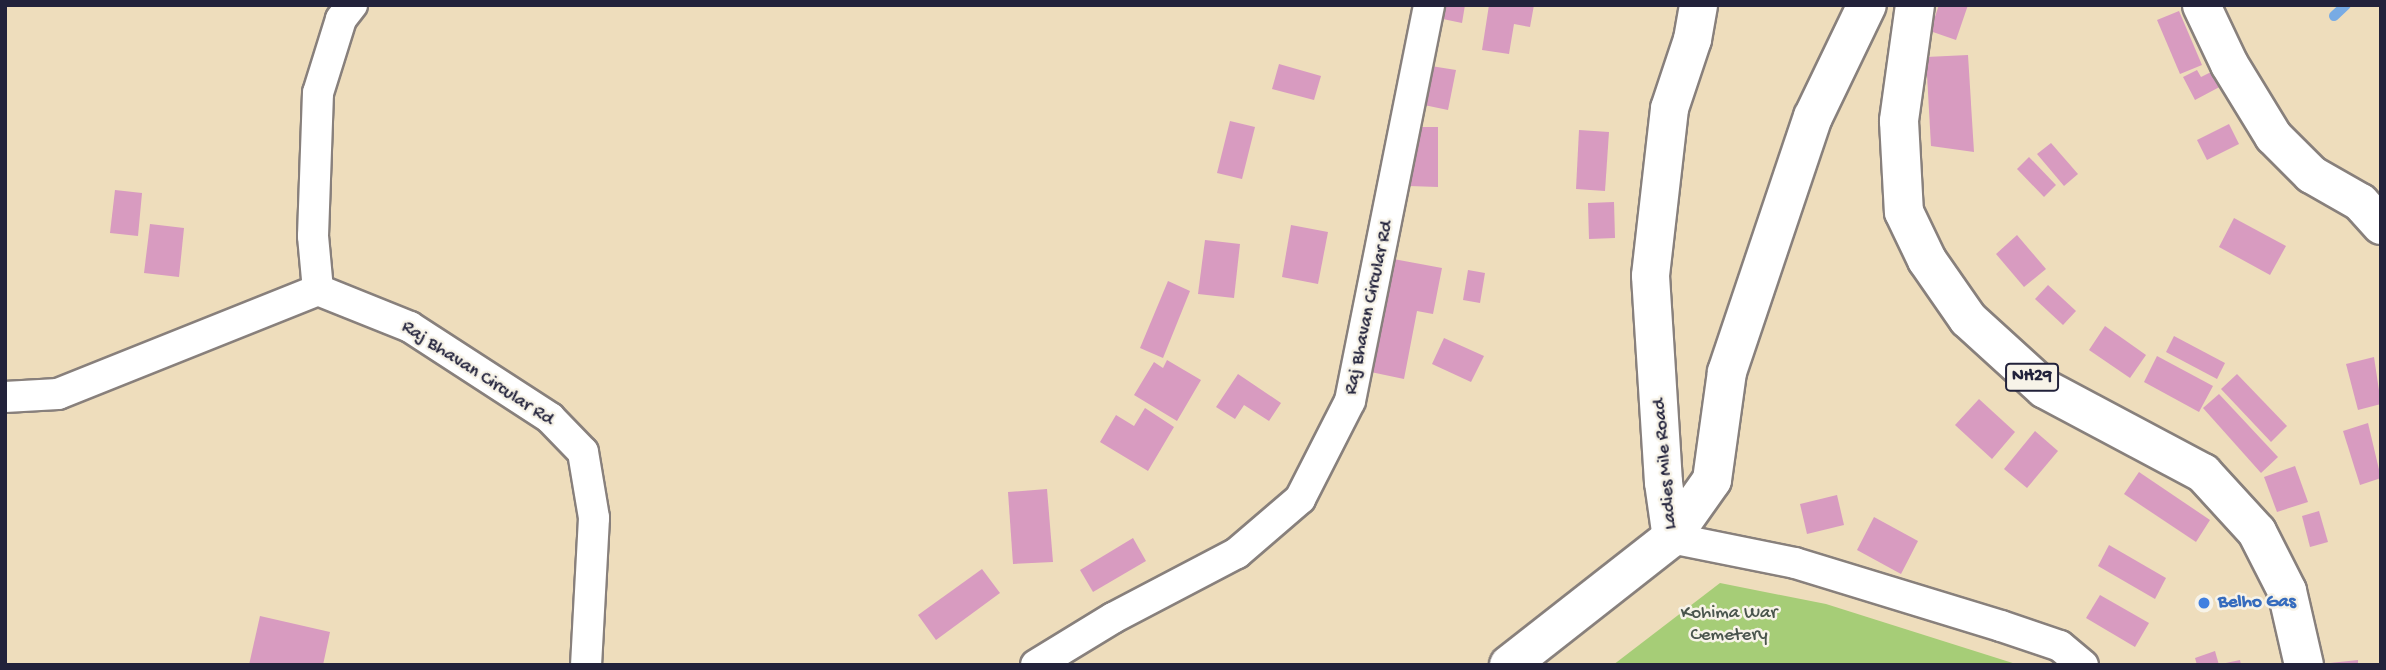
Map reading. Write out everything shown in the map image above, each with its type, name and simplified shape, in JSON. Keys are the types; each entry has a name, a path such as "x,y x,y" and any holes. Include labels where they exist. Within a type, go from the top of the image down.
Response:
{"main road":[{"path":"1509,665 1671,538 1712,480 1727,372 1813,117 1867,5"},
{"name":"NH29","path":"1915,5 1899,121 1904,212 1927,260 1968,319 2045,389 2203,473 2256,532 2281,579 2304,665"}],"street":[{"path":"5,397 58,394 318,290 313,236 318,93 341,19 352,5"},
{"name":"Raj Bhavan Circular Rd","path":"1036,665 1113,618 1237,554 1300,499 1350,401 1429,5"},
{"name":"Ladies Mile Road","path":"1698,5 1669,108 1650,275 1659,360 1661,458 1671,538 1795,563 2001,626 2060,646 2083,665"},
{"path":"2201,5 2229,64 2273,136 2311,174 2360,202 2381,225"},
{"name":"Raj Bhavan Circular Rd","path":"318,290 410,327 550,418 583,452 594,518 586,665"}],"green space":[{"name":"Kohima War Cemetery","path":"1720,583 1826,604 2019,665 1613,665"}],"building":[{"path":"1440,5 1465,5 1462,23 1438,18"},
{"path":"1489,5 1534,5 1530,27 1514,24 1509,54 1482,50"},
{"path":"1939,5 1968,5 1956,40 1930,31"},
{"path":"2179,11 2202,65 2180,74 2157,20"},
{"path":"1968,55 1974,152 1931,146 1926,57"},
{"path":"1279,64 1321,76 1314,100 1272,89"},
{"path":"1431,66 1456,70 1448,110 1424,105"},
{"path":"2219,68 2227,83 2195,100 2183,77 2197,70 2201,77"},
{"path":"1230,121 1255,127 1242,179 1217,173"},
{"path":"2229,124 2239,144 2207,160 2197,140"},
{"path":"1409,127 1438,127 1438,187 1409,186"},
{"path":"1579,130 1609,132 1605,191 1576,189"},
{"path":"2051,143 2078,174 2064,186 2037,154"},
{"path":"2029,157 2056,185 2044,197 2017,169"},
{"path":"115,190 142,193 138,236 110,233"},
{"path":"1614,202 1615,238 1589,239 1588,203"},
{"path":"2234,218 2286,246 2270,275 2219,247"},
{"path":"150,224 184,228 179,277 144,273"},
{"path":"1291,225 1328,232 1318,284 1282,277"},
{"path":"2017,235 2046,269 2024,287 1996,254"},
{"path":"1205,240 1240,244 1234,298 1198,294"},
{"path":"1388,258 1442,268 1433,314 1417,311 1404,379 1366,371"},
{"path":"1468,270 1485,273 1480,303 1463,300"},
{"path":"1168,281 1190,291 1163,358 1140,348"},
{"path":"2048,285 2076,311 2063,325 2035,299"},
{"path":"2105,326 2146,355 2130,378 2089,350"},
{"path":"2174,336 2225,363 2217,379 2166,352"},
{"path":"1444,338 1484,356 1471,382 1432,364"},
{"path":"2157,356 2213,386 2199,412 2144,382"},
{"path":"2374,357 2381,404 2358,410 2346,364"},
{"path":"1167,360 1201,380 1177,421 1134,395 1154,362 1163,368"},
{"path":"1238,374 1281,403 1269,421 1244,405 1235,419 1216,407"},
{"path":"2237,374 2287,426 2271,442 2221,389"},
{"path":"2219,394 2278,457 2261,473 2203,408"},
{"path":"1979,399 2015,432 1992,459 1955,425"},
{"path":"1145,408 1174,427 1148,471 1100,442 1116,415 1134,426"},
{"path":"2368,423 2381,478 2360,485 2343,431"},
{"path":"2035,431 2058,451 2027,488 2004,469"},
{"path":"2295,466 2308,502 2277,512 2264,477"},
{"path":"2139,472 2210,520 2196,542 2124,494"},
{"path":"1047,489 1053,562 1013,564 1008,492"},
{"path":"1837,495 1844,525 1807,534 1800,504"},
{"path":"2319,511 2328,542 2310,547 2302,516"},
{"path":"1874,517 1918,541 1901,574 1857,550"},
{"path":"1133,538 1146,561 1093,592 1080,570"},
{"path":"2109,545 2166,578 2155,599 2098,566"},
{"path":"982,569 1000,593 936,640 918,615"},
{"path":"2100,595 2149,623 2135,647 2086,618"},
{"path":"260,616 330,632 323,665 249,665"},
{"path":"2215,651 2219,665 2197,665 2195,658"},
{"path":"2240,660 2241,665 2221,665 2221,664"},
{"path":"2358,660 2358,665 2330,665 2330,663"}],"waterway":[{"path":"2334,16 2346,5"}],"place":[{"name":"Belho Gas","path":"2204,603"}]}
